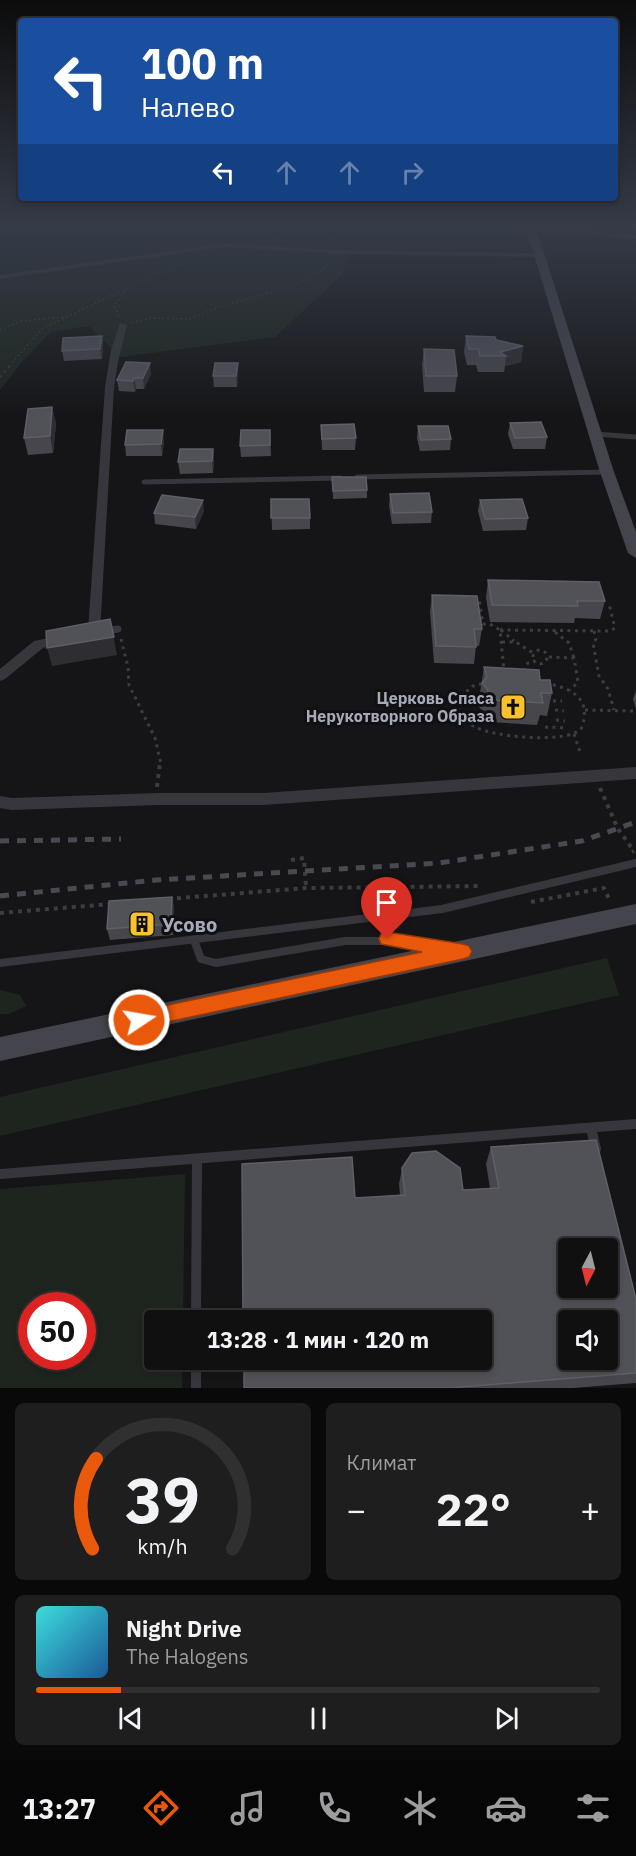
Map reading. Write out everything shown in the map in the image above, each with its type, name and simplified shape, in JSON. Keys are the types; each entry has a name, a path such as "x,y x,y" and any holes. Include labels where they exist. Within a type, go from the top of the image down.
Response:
{"street":[{"path":"551,290 607,472 636,553"},
{"path":"0,676 39,644 94,633 108,426 107,404 113,356 123,325"},
{"path":"0,802 12,804 155,799 263,799 636,773"},
{"path":"0,1049 636,914"}],"lane":[{"path":"595,434 636,437"},
{"path":"144,482 607,472"},
{"path":"94,633 118,629"},
{"path":"0,963 442,909 636,863"},
{"path":"194,940 197,954 207,962 223,963 311,945 370,938 405,940 463,951"},
{"path":"0,1174 636,1124"},
{"path":"591,1128 600,1162"},
{"path":"196,1310 197,1159"},
{"path":"196,1370 196,1388"}],"path":[{"path":"125,290 114,306 123,325 149,318 190,319 219,307 280,290"},
{"path":"0,377 43,328 125,290"},
{"path":"0,330 21,321 68,316"},
{"path":"469,599 479,599 483,624 490,624 533,652 543,651 549,657 574,658"},
{"path":"500,630 610,631 615,628 609,604"},
{"path":"118,629 128,667 129,686 155,738 161,766 155,799"},
{"path":"500,630 506,682"},
{"path":"553,630 569,642 574,658 578,682 569,690"},
{"path":"594,631 596,639 593,643 599,676 608,689 614,710"},
{"path":"501,642 516,642"},
{"path":"533,652 531,656 534,661"},
{"path":"525,682 523,669 528,663 534,661 544,663 549,657"},
{"path":"480,682 506,682 553,684 569,690 581,701 585,711 580,731 552,737 482,732 461,716 458,705 460,695 468,687 480,682"},
{"path":"553,701 562,701"},
{"path":"555,710 564,711"},
{"path":"585,711 636,711"},
{"path":"556,720 565,721"},
{"path":"544,727 567,728"},
{"path":"574,734 580,752"},
{"path":"595,777 618,829 634,851"},
{"path":"291,860 304,858 306,888"},
{"path":"165,900 306,888 493,885"},
{"path":"0,913 118,903"}],"shaded area":[{"path":"0,290 326,290 275,337 120,357 89,326 51,332 23,361 0,390"},
{"path":"607,958 619,995 0,1136 0,1097"},
{"path":"0,990 20,995 26,1006 9,1014 0,1014"},
{"path":"185,1174 183,1310 144,1310 144,1370 182,1370 182,1388 0,1388 0,1189"}],"building":[{"path":"102,336 100,349 62,351 63,338"},
{"path":"466,336 495,337 496,340 523,346 500,352 506,356 480,356 478,349 469,349"},
{"path":"424,349 454,350 457,376 426,376"},
{"path":"126,362 150,363 143,378 134,378 133,381 117,380"},
{"path":"215,363 238,363 236,376 213,376"},
{"path":"52,407 50,436 24,438 28,409"},
{"path":"541,422 547,437 515,438 510,423"},
{"path":"354,424 356,438 322,439 321,425"},
{"path":"418,426 448,426 451,439 421,440"},
{"path":"127,430 163,430 161,444 125,445"},
{"path":"241,430 270,430 270,445 240,446"},
{"path":"180,449 213,449 212,461 178,462"},
{"path":"332,477 366,477 367,490 333,491"},
{"path":"429,493 432,512 393,513 390,494"},
{"path":"162,495 203,500 195,517 154,513"},
{"path":"271,499 309,499 310,518 271,518"},
{"path":"522,499 528,518 485,519 480,500"},
{"path":"488,580 599,582 605,601 577,601 578,606 492,605"},
{"path":"432,595 477,596 482,629 474,629 476,647 436,646"},
{"path":"110,619 114,637 47,648 46,631"},
{"path":"484,667 539,670 540,680 550,680 552,693 541,693 543,703 492,700 486,697 488,690 482,683 487,677"},
{"path":"172,897 171,924 107,929 109,901"},
{"path":"596,1140 636,1299 636,1373 448,1388 244,1388 244,1370 492,1370 492,1310 243,1310 242,1164 352,1157 355,1198 405,1195 402,1168 412,1153 436,1151 460,1168 463,1190 499,1188 491,1147"}],"railway":[{"path":"0,896 156,880 439,863 582,841 636,822"},
{"path":"0,841 121,839"}],"place":[{"name":"Церковь Спаса Нерукотворного Образа","path":"513,707"},
{"name":"Усово","path":"142,924"}],"route":[{"path":"139,1020 463,951 405,940 387,939"}]}
